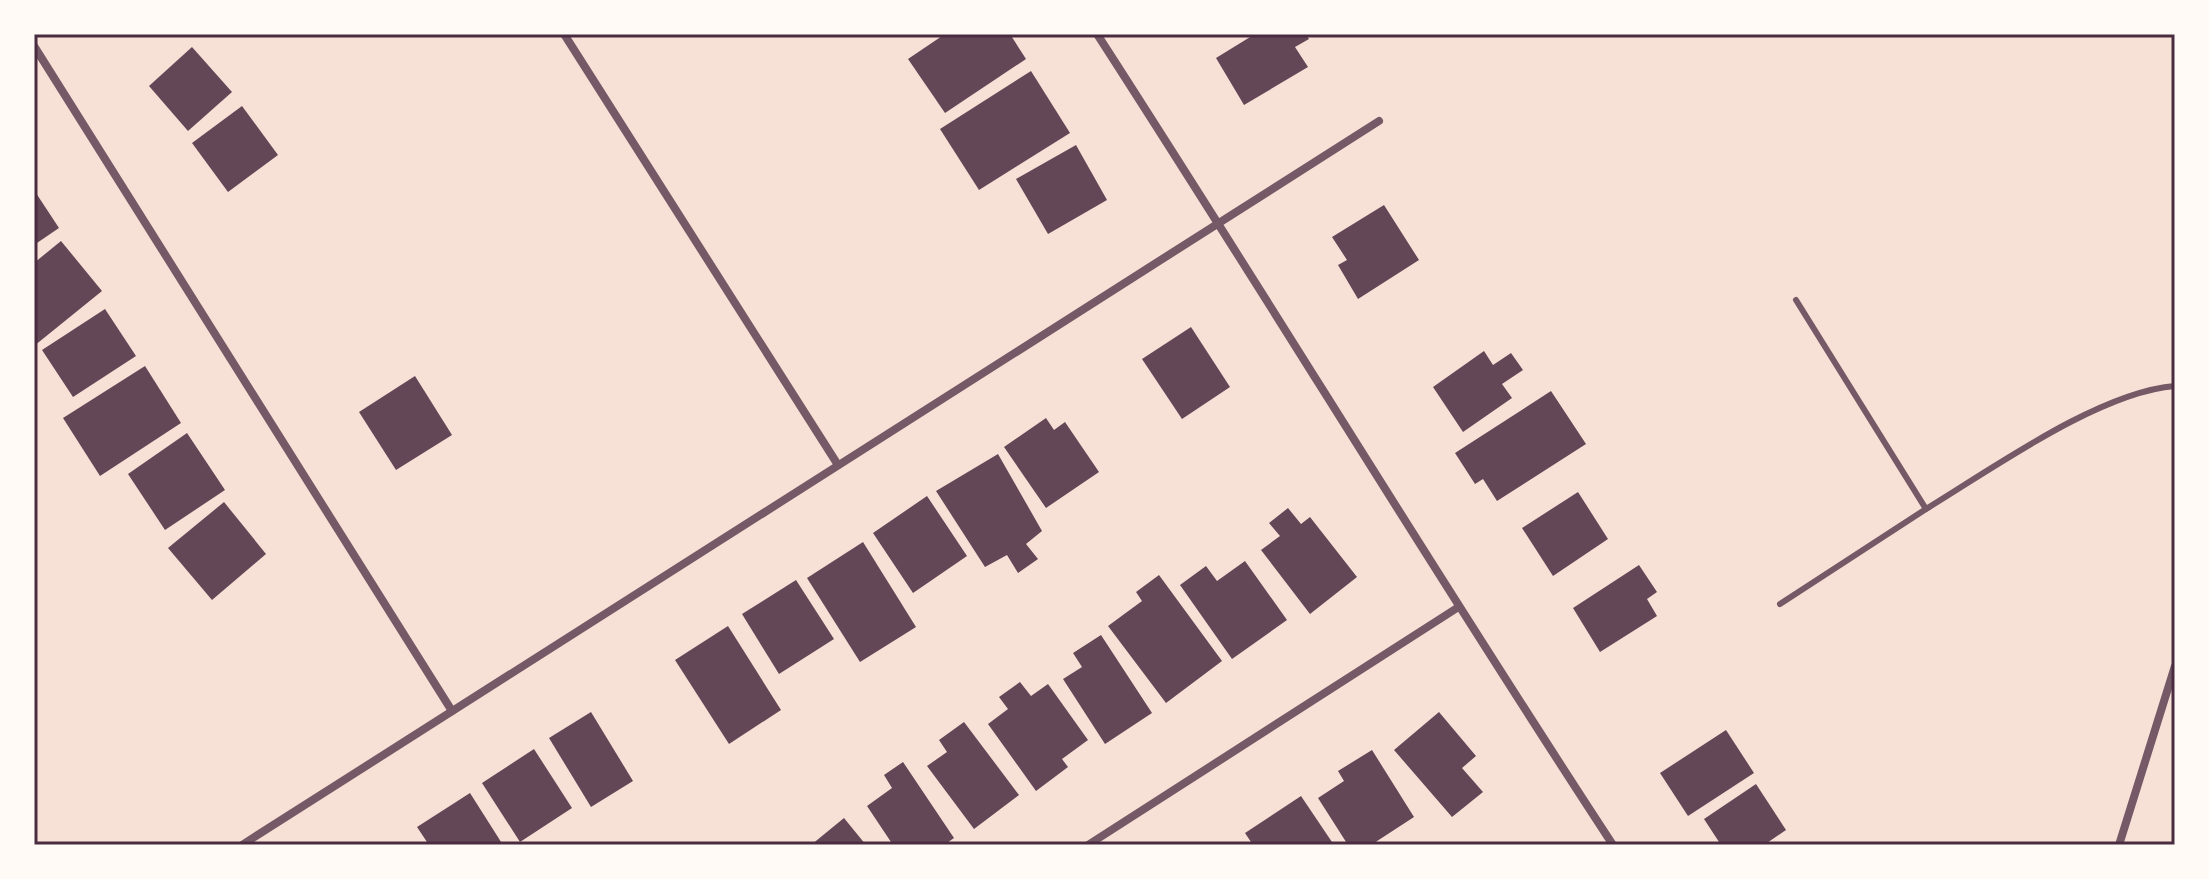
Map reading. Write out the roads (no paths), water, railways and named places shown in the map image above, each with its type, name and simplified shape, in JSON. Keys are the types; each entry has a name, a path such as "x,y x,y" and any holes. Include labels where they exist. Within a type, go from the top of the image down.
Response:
{"street":[{"path":"564,34 838,465"},
{"path":"1097,34 1219,223 1457,608 1613,845"},
{"path":"34,46 452,711"},
{"path":"242,845 1379,121"},
{"path":"1088,845 1457,608"},
{"path":"2119,845 2175,666"}],"lane":[{"path":"1796,300 1926,509"},
{"path":"1780,604 1926,509 2037,442 2095,412 2152,388 2175,386"}]}
